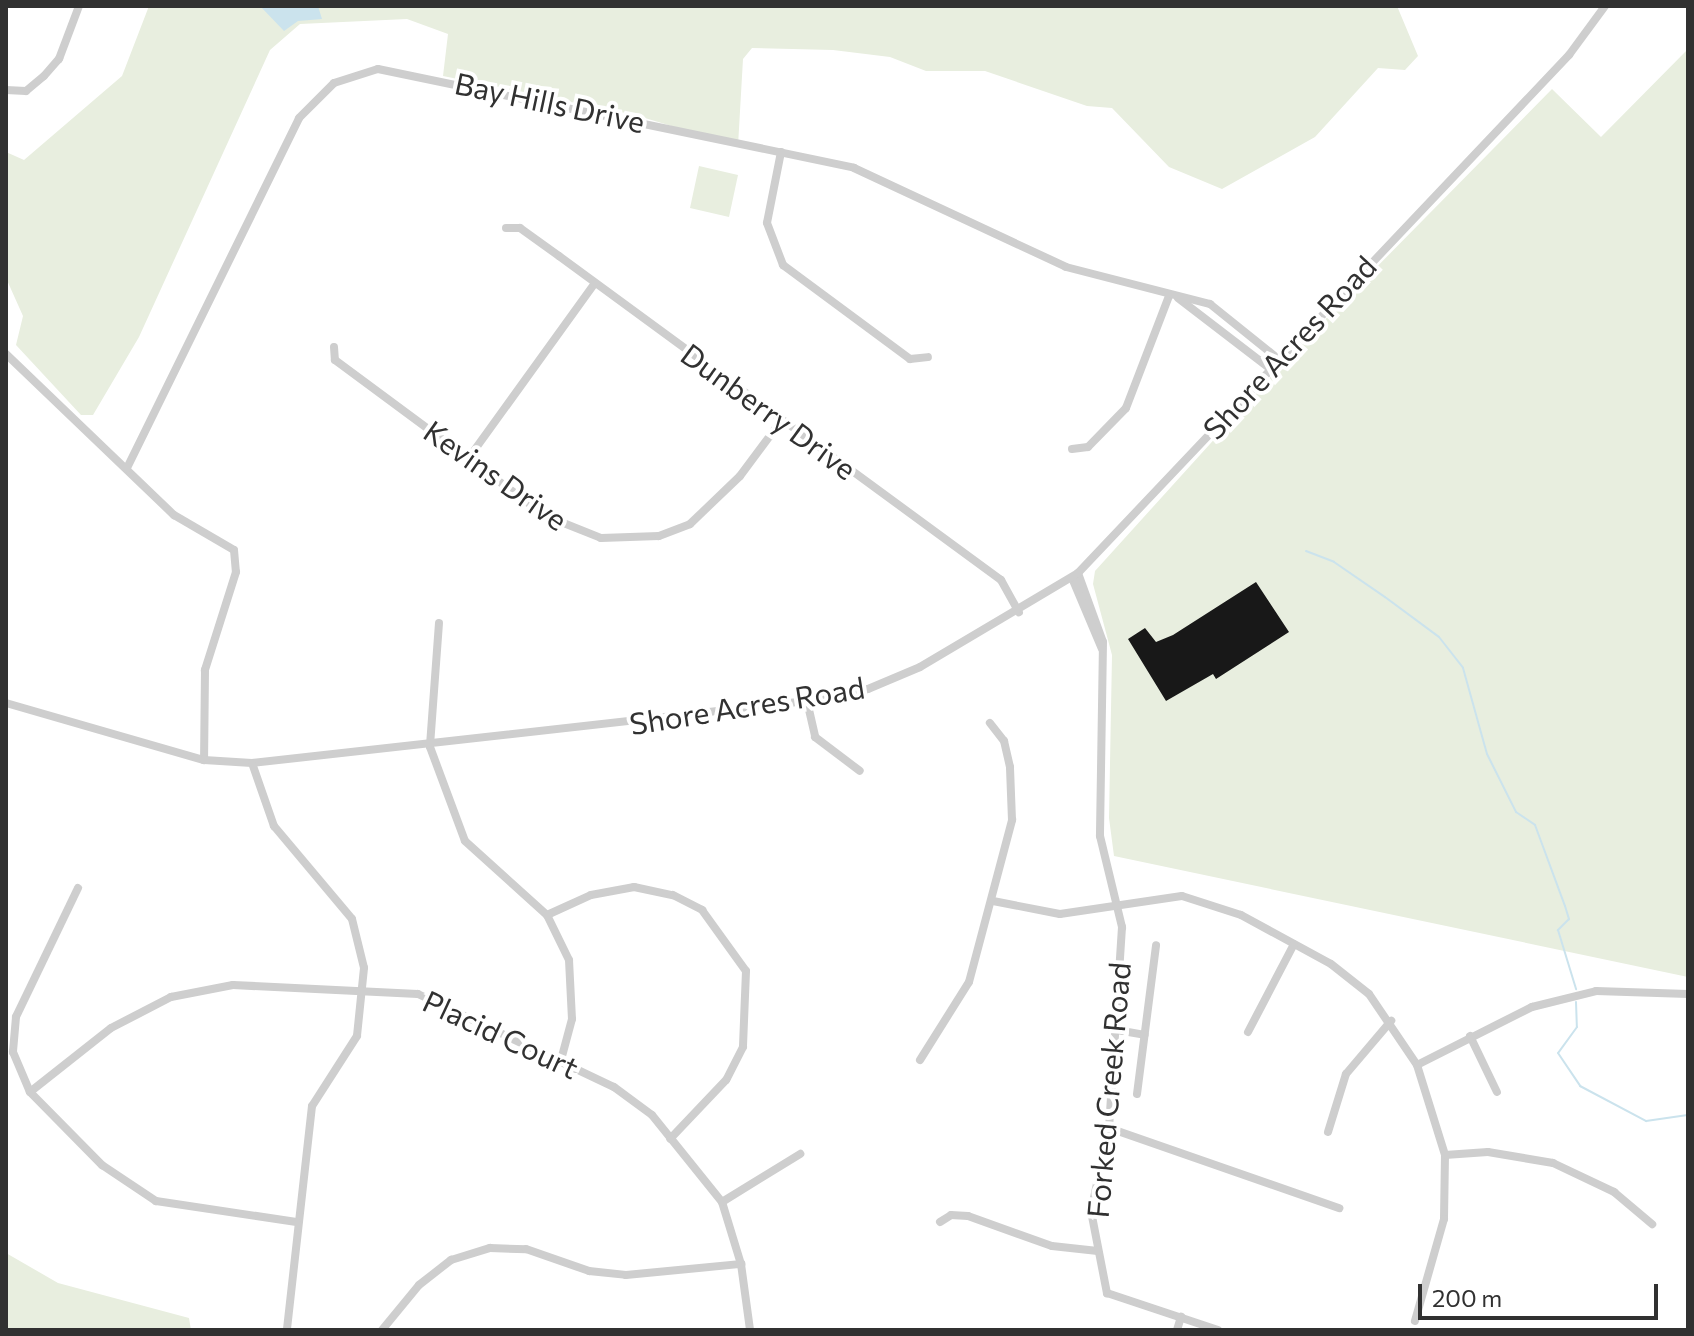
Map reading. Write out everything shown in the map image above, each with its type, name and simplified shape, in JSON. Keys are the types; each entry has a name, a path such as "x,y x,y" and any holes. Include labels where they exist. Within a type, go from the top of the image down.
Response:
{"street":[{"path":"6,90 26,91 59,59 79,6"},
{"name":"Shore Acres Road","path":"6,703 204,760 252,763 430,747 807,701 898,677 1019,612 1075,576 1276,357 1569,55 1603,7"},
{"name":"Bay Hills Drive","path":"127,468 299,118 346,76 400,70 854,168 1066,267 1210,304 1276,357"},
{"path":"781,152 767,223 783,265 910,359 928,357"},
{"name":"Dunberry Drive","path":"506,228 520,228 1001,580 1019,612"},
{"path":"468,459 595,283"},
{"path":"1072,449 1088,447 1126,408 1174,297"},
{"name":"Bay Hills Drive","path":"1174,297 1268,367"},
{"name":"Kevins Drive","path":"334,347 335,360 564,527 636,539 679,529 710,510 781,421"},
{"path":"6,354 174,515 225,543 237,559 205,670 204,760"},
{"name":"Forked Creek Road","path":"1075,576 1102,649 1100,836 1122,927 1109,1128 1091,1211 1107,1293 1181,1317"},
{"path":"439,623 430,747 465,841 547,915 569,960 573,987 561,1060"},
{"path":"807,701 815,737 860,771"},
{"path":"920,1060 969,982 993,901 1012,820 1004,741 990,723"},
{"path":"252,763 274,826 352,919 365,989 357,1036 312,1106 296,1222 287,1330"},
{"path":"547,915 591,895 634,887 673,895 718,927 746,971 743,1047 726,1080 670,1139"},
{"path":"78,888 16,1017 13,1052 30,1092 102,1165 146,1196 296,1222"},
{"path":"993,901 1060,914 1182,896 1241,915 1360,986 1391,1021 1417,1065 1445,1155 1444,1219 1415,1321"},
{"path":"1248,1032 1294,944"},
{"path":"1137,1094 1156,945"},
{"name":"Placid Court","path":"30,1092 111,1028 171,997 233,985 365,989 418,994 614,1087 652,1115 722,1202 741,1264 750,1330"},
{"path":"1417,1065 1532,1007 1596,991 1688,994"},
{"path":"1328,1132 1346,1074 1391,1021"},
{"path":"1117,1030 1145,1035"},
{"path":"1470,1036 1497,1092"},
{"path":"1109,1128 1339,1208"},
{"path":"1445,1155 1488,1152 1553,1163 1614,1192 1652,1224"},
{"path":"722,1202 800,1154"},
{"path":"940,1222 951,1215 968,1216 1052,1246 1098,1251"},
{"path":"382,1330 419,1285 451,1260 490,1248 526,1249 589,1271 626,1275 741,1264"},
{"path":"1177,1330 1181,1317 1218,1330"}],"green space":[{"path":"149,6 1397,6 1418,56 1405,70 1378,68 1315,137 1222,189 1169,167 1112,108 1087,106 985,71 926,71 890,57 833,50 752,48 743,59 738,146 635,115 443,76 448,34 407,19 300,24 270,50 139,337 93,415 81,415 16,345 23,316 6,278 6,152 24,160 122,76"},
{"path":"1688,49 1688,977 1114,856 1109,818 1112,655 1093,584 1095,571 1295,350 1552,89 1601,137"},
{"path":"699,166 738,175 729,217 690,208"},
{"path":"6,1253 58,1283 189,1318 191,1330 6,1330"}],"water":[{"path":"260,6 318,6 322,19 298,21 284,31"}],"building":[{"path":"1256,582 1289,632 1216,679 1213,674 1166,701 1128,639 1145,628 1156,642 1173,635"}],"waterway":[{"path":"1306,551 1334,562 1439,637 1463,668 1487,754 1516,812 1535,825 1565,906 1569,919 1558,930 1576,989"},
{"path":"1576,1002 1577,1027 1558,1053 1580,1086 1646,1121 1688,1115"}]}
